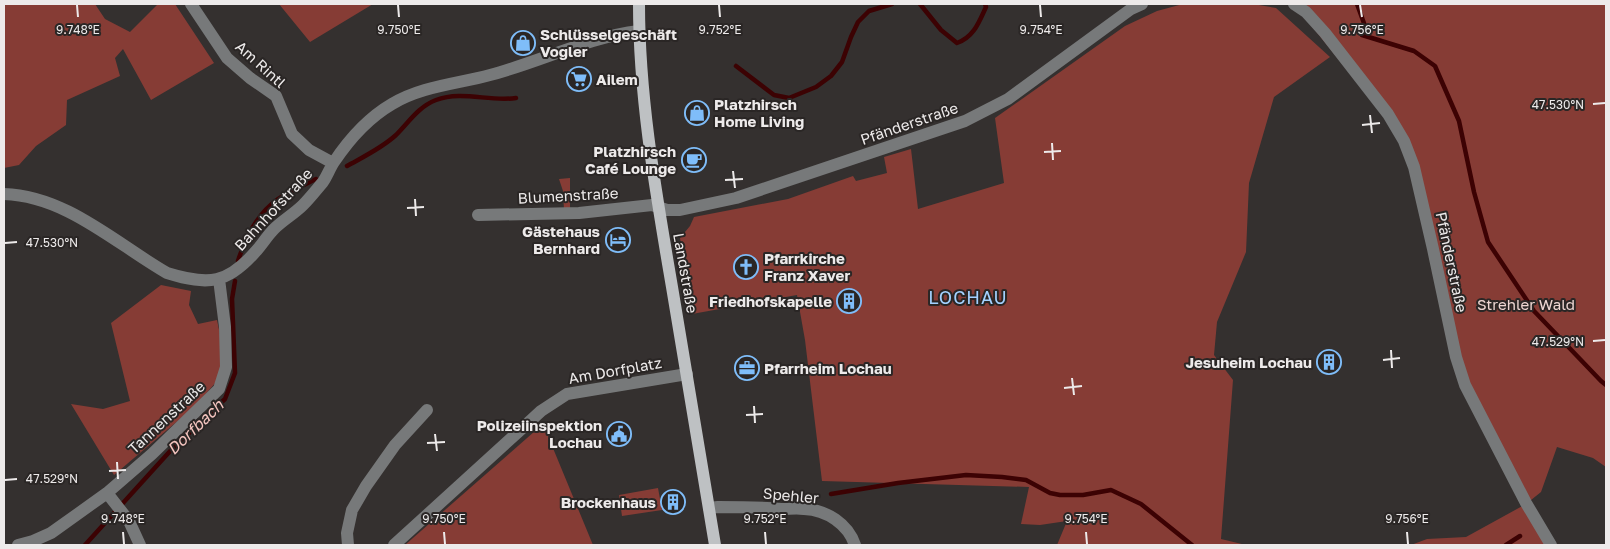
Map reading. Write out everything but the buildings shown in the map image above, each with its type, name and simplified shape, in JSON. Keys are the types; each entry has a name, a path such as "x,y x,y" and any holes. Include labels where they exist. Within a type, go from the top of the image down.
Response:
{"main road":[{"name":"Landstraße","path":"639,4 643,88 659,208 715,545"}],"street":[{"name":"Am Rintl","path":"191,4 227,58 250,78 276,96 292,134 308,150 333,163"},
{"name":"Pfänderstraße","path":"1294,4 1306,12 1325,33 1388,114 1404,141 1414,166 1434,249 1456,357 1465,385 1526,504 1551,545"},
{"name":"Pfänderstraße","path":"659,208 680,210 736,198 965,121 1008,99 1135,5"},
{"name":"Bahnhofstraße","path":"4,194 31,197 71,212 167,273 199,280 219,279 230,276 242,266 273,229 303,205 324,180 333,163 352,137 370,119 393,104 416,92 490,75 595,41 639,31"},
{"name":"Blumenstraße","path":"478,215 579,213 652,206 659,208"},
{"name":"Tannenstraße","path":"18,545 51,534 107,493 188,421 219,390 226,367 225,327 219,279"},
{"name":"Am Dorfplatz","path":"394,545 541,411 567,394 687,374"},
{"path":"348,545 347,533 352,510 366,486 395,445 427,410"},
{"path":"107,493 129,521 140,545"},
{"name":"Spehler","path":"709,508 805,509 819,512 828,515 845,526 856,545"}],"green space":[{"path":"4,4 95,4 105,19 130,32 158,4 175,4 214,63 151,100 123,49 115,58 120,76 67,100 66,125 36,146 19,165 4,168"},
{"path":"279,4 373,4 310,42"},
{"path":"1183,4 1253,4 1276,8 1330,57 1274,97 1249,183 1246,252 1217,322 1214,355 1233,380 1221,539 1246,545 1057,545 1067,521 1040,525 1021,524 1029,487 822,481 805,340 797,295 692,314 680,238 690,226 694,217 788,199 853,176 856,181 887,173 884,157 911,149 918,209 1004,183 995,118 1125,26 1157,11"},
{"name":"Strehler Wald","path":"1294,4 1606,4 1606,467 1593,458 1557,447 1541,492 1526,504 1465,385 1404,141"},
{"path":"570,178 570,210 564,210 563,191 559,179"},
{"path":"161,285 191,291 189,305 198,324 217,320 224,354 218,380 193,408 114,475 71,404 103,409 130,401 111,323"},
{"path":"543,424 593,545 405,545"},
{"path":"658,488 662,510 622,516 619,495"},
{"path":"1526,504 1551,545 1411,545 1427,539 1466,537"}],"waterway":[{"name":"Dorfbach","path":"736,66 774,95 789,98 816,87 831,76 842,62 858,22 869,11 892,4"},
{"name":"Dorfbach","path":"920,4 941,30 957,43 972,33 986,7 985,4"},
{"path":"1357,4 1365,26 1362,35 1414,51 1435,66 1459,121 1474,192 1488,242 1534,311 1606,385"},
{"name":"Dorfbach","path":"347,166 385,144 419,111 436,100 456,96 496,99 516,98"},
{"name":"Dorfbach","path":"238,261 248,235 264,212 278,199 316,179"},
{"name":"Dorfbach","path":"85,545 172,449 225,399 235,373 232,299 235,281"},
{"path":"831,494 898,483 966,475 1026,480 1050,493 1060,495 1083,495 1111,490 1141,504 1192,545"},
{"path":"1506,545 1520,536"}],"place":[{"name":"Schlüsselgeschäft Vogler","path":"523,43"},
{"name":"Ailem","path":"579,79"},
{"name":"Platzhirsch Home Living","path":"697,113"},
{"name":"Platzhirsch Café Lounge","path":"694,160"},
{"name":"Gästehaus Bernhard","path":"618,240"},
{"name":"Pfarrkirche Franz Xaver","path":"746,267"},
{"name":"Friedhofskapelle","path":"849,301"},
{"name":"Jesuheim Lochau","path":"1329,362"},
{"name":"Pfarrheim Lochau","path":"747,368"},
{"name":"Polizeiinspektion Lochau","path":"619,434"},
{"name":"Brockenhaus","path":"673,502"}],"district":[{"name":"LOCHAU","path":"968,297"}]}
